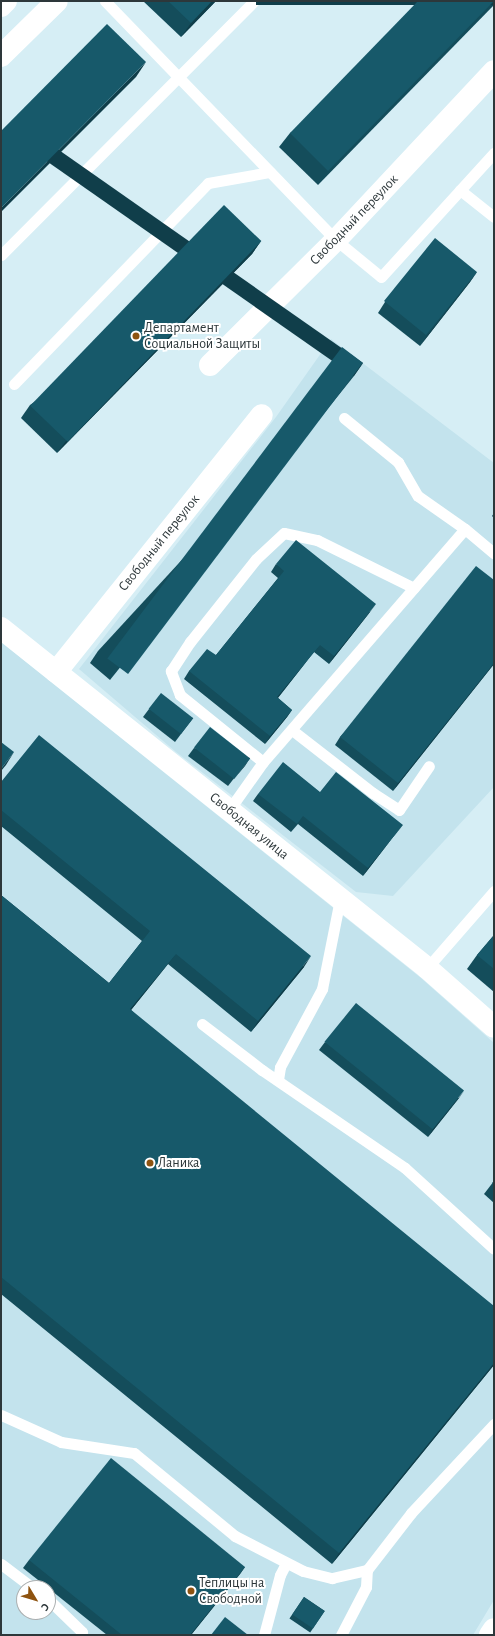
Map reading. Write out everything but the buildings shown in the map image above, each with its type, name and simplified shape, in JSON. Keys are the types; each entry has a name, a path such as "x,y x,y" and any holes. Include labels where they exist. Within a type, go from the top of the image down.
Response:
{"street":[{"path":"1,6 6,1"},
{"path":"1,56 57,1"},
{"name":"Свободный переулок","path":"210,365 336,240 494,71"},
{"name":"Свободный переулок","path":"56,672 262,415"},
{"name":"Свободная улица","path":"1,628 427,968 494,1027"},
{"path":"490,1635 494,1629"}],"lane":[{"path":"104,1 336,240 381,276 494,153"},
{"path":"1,255 254,1"},
{"path":"14,384 208,183 270,172"},
{"path":"460,190 494,217"},
{"path":"344,418 398,462 418,496 465,529 494,553"},
{"path":"229,810 263,762 465,529"},
{"path":"263,762 180,695 172,671 190,642 256,559 284,533 317,540 414,588"},
{"path":"292,730 373,793 399,810 429,766"},
{"path":"427,968 494,891"},
{"path":"278,1080 280,1067 322,989 340,899"},
{"path":"202,1024 278,1080 405,1168 494,1249"},
{"path":"1,1415 61,1442 134,1452 234,1536 303,1571 332,1578 367,1570"},
{"path":"341,1635 366,1587 367,1570 411,1513 494,1424"},
{"path":"264,1635 280,1575 286,1563"},
{"path":"1,1564 22,1580"},
{"path":"56,1607 82,1632 81,1635"}],"shaded area":[{"path":"331,339 494,463 494,787 393,896 356,892 176,752 79,669 276,417"},
{"path":"1,642 421,978 494,1043 494,1600 473,1635 1,1635"}],"place":[{"name":"Департамент Социальной Защиты","path":"136,336"},
{"name":"Ланика","path":"150,1163"},
{"name":"Теплицы на Свободной","path":"191,1591"}]}
